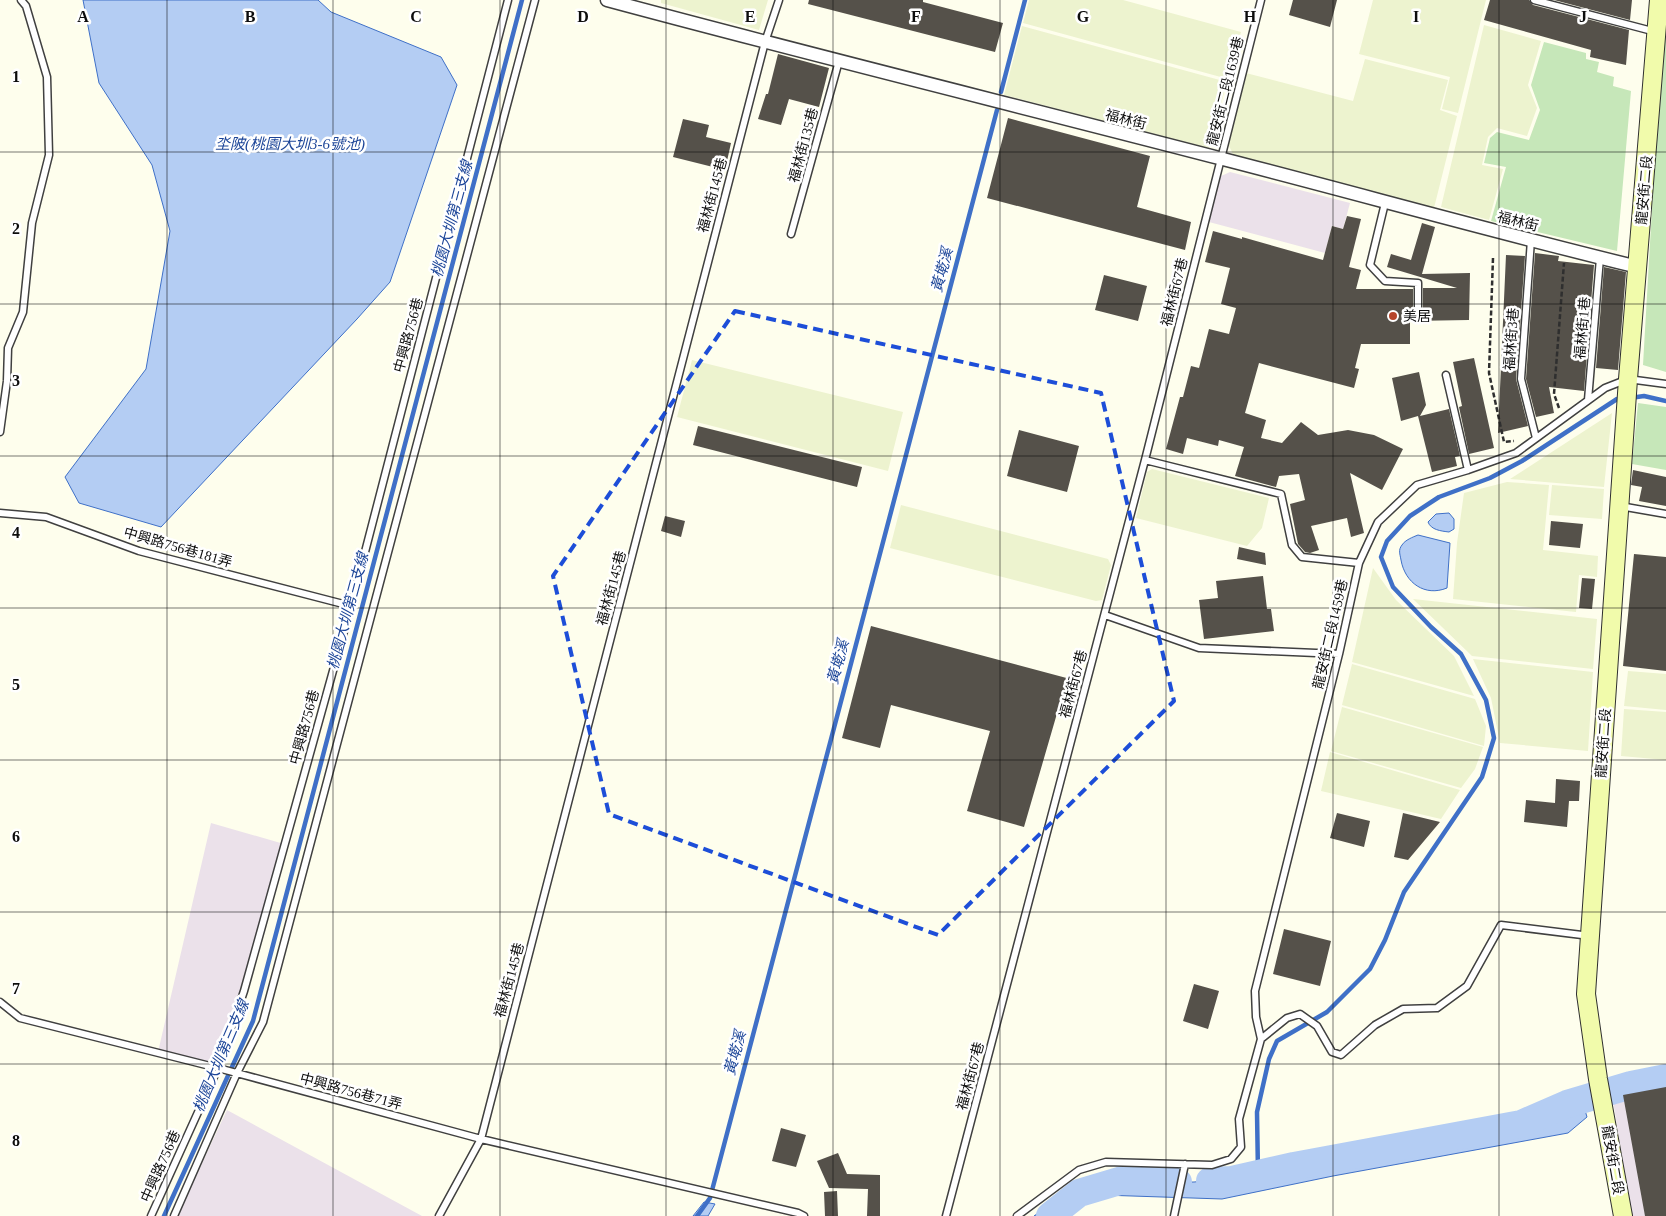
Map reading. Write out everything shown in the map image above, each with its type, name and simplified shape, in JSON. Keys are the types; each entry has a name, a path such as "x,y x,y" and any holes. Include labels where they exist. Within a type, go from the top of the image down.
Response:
{"street":[{"name":"福林街","path":"607,0 839,62 1221,158 1385,203 1638,267"},
{"name":"龍安街二段","path":"1623,1216 1602,1104 1586,994 1628,379 1659,0"}],"lane":[{"path":"0,432 7,381 8,348 23,312 32,223 49,155 47,77 26,6 21,0"},
{"name":"中興路756巷","path":"151,1216 218,1068 244,991 351,606 508,0"},
{"path":"174,1216 237,1073 262,1022 535,0"},
{"name":"福林街145巷","path":"439,1216 481,1139 765,42 779,0"},
{"name":"龍安街二段1639巷","path":"1221,158 1260,0"},
{"path":"1534,0 1657,32"},
{"name":"福林街135巷","path":"791,234 839,62"},
{"name":"福林街67巷","path":"946,1216 1105,615 1221,158"},
{"path":"1385,203 1370,265 1385,280 1418,283 1418,316"},
{"name":"福林街3巷","path":"1531,240 1521,379 1536,438"},
{"name":"福林街1巷","path":"1588,400 1600,258"},
{"path":"1446,375 1468,470"},
{"path":"1628,379 1666,384"},
{"name":"龍安街二段1459巷","path":"1261,1039 1256,1017 1255,991 1339,654 1359,563 1378,522 1416,485 1468,470 1516,453 1605,388 1628,379"},
{"path":"1145,460 1281,494 1292,545 1302,557 1359,563"},
{"path":"1619,506 1666,514"},
{"name":"中興路756巷181弄","path":"0,514 46,517 140,551 351,606"},
{"path":"1105,615 1199,648 1339,654"},
{"path":"1017,1216 1079,1170 1106,1162 1212,1165 1231,1159 1241,1147 1239,1119 1261,1039 1287,1018 1300,1014 1318,1026 1332,1052 1341,1054 1375,1024 1403,1009 1437,1008 1468,986 1501,925 1590,936"},
{"name":"中興路756巷71弄","path":"0,1002 20,1018 218,1068 481,1139 798,1213 804,1216"},
{"path":"1174,1216 1185,1164"}],"path":[{"path":"1493,258 1489,373 1504,442 1517,440"},
{"path":"1558,404 1554,394 1564,258"}],"highlighted area":[{"path":"735,311 1101,393 1174,701 938,935 609,814 553,576"}],"shaded area":[{"path":"1230,172 1350,203 1343,229 1332,226 1325,253 1209,222 1219,177"},
{"path":"211,823 284,844 238,1007 214,1066 158,1052"},
{"path":"1666,1088 1666,1216 1632,1216 1612,1095"},
{"path":"227,1110 422,1216 177,1216"}],"green space":[{"path":"661,0 768,0 759,30 661,3"},
{"path":"1029,0 1123,0 1241,32 1228,79 1023,23"},
{"path":"1373,0 1486,0 1458,113 1442,109 1450,77 1359,54"},
{"path":"1664,0 1666,0 1666,372 1643,365"},
{"path":"1484,25 1541,41 1528,85 1537,108 1527,136 1497,128 1488,137 1482,165 1503,169 1489,220 1441,207"},
{"path":"1022,26 1227,82 1209,148 1004,95"},
{"path":"1544,42 1586,53 1586,59 1599,62 1597,72 1614,77 1613,86 1631,91 1617,251 1491,221 1506,167 1484,163 1490,138 1497,132 1529,140 1540,110 1531,85"},
{"path":"1365,59 1448,80 1440,110 1457,116 1434,208 1234,156 1226,140 1242,72 1353,101"},
{"path":"692,360 903,412 888,471 677,417"},
{"path":"1638,403 1666,407 1666,470 1632,464"},
{"path":"1612,413 1604,487 1510,479"},
{"path":"1152,469 1269,498 1262,528 1247,546 1136,518 1147,472"},
{"path":"1507,482 1549,485 1543,550 1598,556 1597,577 1579,575 1576,612 1453,599 1457,543 1464,493"},
{"path":"1552,485 1604,489 1602,519 1549,515"},
{"path":"901,505 1108,559 1111,565 1102,600 1096,601 890,548"},
{"path":"1373,568 1396,600 1454,656 1474,696 1352,662"},
{"path":"1413,599 1597,619 1593,669 1472,656"},
{"path":"1473,659 1593,672 1588,751 1500,743 1491,698"},
{"path":"1352,664 1475,699 1486,726 1484,746 1342,705"},
{"path":"1628,671 1666,674 1666,710 1624,706"},
{"path":"1342,707 1483,747 1475,769 1461,788 1331,751"},
{"path":"1624,709 1666,712 1666,760 1621,756"},
{"path":"1330,752 1460,790 1441,819 1321,791"}],"water":[{"name":"坔陂(桃園大圳3-6號池)","path":"83,0 318,0 331,12 441,57 457,85 390,282 161,527 79,503 65,477 146,369 170,231 152,165 99,83"},
{"path":"1449,513 1454,519 1454,529 1449,532 1440,531 1429,525 1428,522 1436,514"},
{"path":"1418,535 1450,543 1447,588 1431,591 1417,586 1403,568 1400,549 1405,542"},
{"path":"1582,1100 1587,1117 1568,1133 1333,1176 1222,1199 1102,1195 1067,1216 1034,1216 1069,1191 1087,1185 1194,1182 1249,1177 1521,1130 1550,1122 1565,1115"},
{"path":"704,1202 715,1204 708,1216 693,1216"}],"building":[{"path":"809,0 923,0 923,2 1003,23 995,52 808,4"},
{"path":"1293,0 1337,0 1330,27 1289,15"},
{"path":"1490,0 1529,0 1533,5 1629,30 1626,65 1590,57 1591,50 1484,20"},
{"path":"1554,0 1632,0 1630,20"},
{"path":"778,54 829,68 819,107 789,99 781,125 758,119 766,94 768,94"},
{"path":"1008,118 1150,156 1137,207 1191,222 1185,250 987,198"},
{"path":"683,119 709,125 706,137 731,143 725,170 673,157"},
{"path":"1347,216 1361,219 1349,267 1361,270 1356,289 1413,289 1413,316 1418,321 1410,321 1410,344 1361,344 1355,368 1359,369 1354,388 1259,363 1245,413 1266,420 1261,438 1282,443 1301,422 1318,435 1348,430 1374,435 1403,449 1382,490 1350,473 1364,533 1351,537 1347,518 1311,526 1319,550 1310,553 1305,552 1298,544 1290,504 1305,500 1299,474 1279,476 1276,487 1235,476 1244,447 1219,440 1218,446 1187,438 1183,454 1166,449 1180,397 1183,397 1191,366 1199,368 1209,329 1229,334 1236,308 1221,304 1230,268 1205,262 1213,231 1242,239 1242,237 1323,260 1332,226 1343,229"},
{"path":"1422,223 1435,227 1422,274 1470,273 1469,320 1418,321 1423,316 1423,288 1457,288 1387,267 1391,254 1411,260"},
{"path":"1535,253 1559,256 1558,261 1594,265 1584,391 1549,387 1554,413 1536,417 1526,379"},
{"path":"1506,255 1525,256 1516,379 1528,426 1498,433"},
{"path":"1604,267 1626,272 1618,370 1596,368"},
{"path":"1104,275 1147,286 1138,321 1095,310"},
{"path":"1474,358 1494,448 1469,454 1459,407 1462,406 1453,362"},
{"path":"1419,372 1426,405 1420,416 1449,409 1460,456 1455,457 1457,466 1432,472 1418,416 1401,421 1392,378"},
{"path":"698,426 862,467 857,487 693,445"},
{"path":"1019,430 1079,446 1067,492 1007,476"},
{"path":"1633,470 1666,477 1666,506 1639,501 1642,487 1631,485"},
{"path":"665,516 685,521 681,537 661,531"},
{"path":"1551,521 1583,524 1580,548 1549,545"},
{"path":"1239,547 1265,553 1266,565 1237,559"},
{"path":"1634,554 1666,557 1666,671 1623,666"},
{"path":"1263,576 1267,609 1271,609 1274,631 1204,639 1199,600 1218,598 1216,581"},
{"path":"1582,578 1595,579 1592,609 1579,608"},
{"path":"871,626 1074,680 1065,712 1058,710 1024,827 967,811 990,731 891,705 880,748 842,738"},
{"path":"1556,779 1580,781 1579,801 1569,801 1567,827 1524,822 1526,800 1555,803"},
{"path":"1337,813 1370,821 1364,847 1330,838"},
{"path":"1403,813 1440,822 1408,860 1394,857"},
{"path":"1284,929 1331,941 1320,986 1273,974"},
{"path":"1194,984 1219,991 1208,1029 1183,1021"},
{"path":"1666,1087 1666,1216 1645,1216 1623,1095"},
{"path":"781,1128 806,1135 796,1167 772,1161"},
{"path":"838,1153 847,1174 880,1175 880,1216 867,1216 868,1189 829,1188 817,1161"},
{"path":"837,1191 838,1216 825,1216 824,1192"}],"waterway":[{"name":"桃園大圳第三支線","path":"164,1216 253,1021 522,0"},
{"name":"黃墘溪","path":"1001,92 1025,0"},
{"name":"黃墘溪","path":"697,1216 710,1198 997,110"},
{"path":"1630,398 1644,396 1666,401"},
{"path":"1258,1174 1257,1112 1269,1059 1277,1041 1327,1012 1370,969 1385,940 1404,892 1482,777 1494,738 1486,700 1461,654 1431,627 1393,587 1381,557 1387,541 1410,516 1439,497 1490,478 1522,461 1617,399 1623,399"},
{"path":"1210,1181 1232,1180 1294,1166 1521,1124 1567,1104 1631,1085 1666,1078"},
{"path":"1050,1216 1079,1193 1126,1179 1178,1182"}],"place":[{"name":"美居","path":"1393,316"}]}
